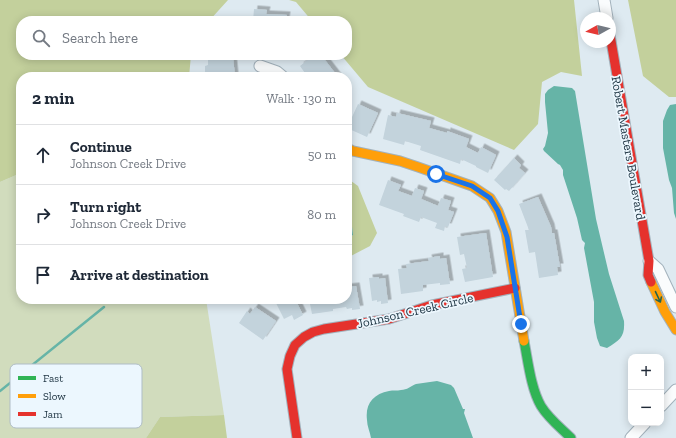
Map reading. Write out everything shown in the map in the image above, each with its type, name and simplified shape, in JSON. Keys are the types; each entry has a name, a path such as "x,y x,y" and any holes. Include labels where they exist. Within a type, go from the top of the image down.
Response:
{"street":[{"path":"604,0 606,12"},
{"name":"Robert Masters Boulevard","path":"612,48 649,261 648,275 665,312 676,330"},
{"path":"260,66 277,72"},
{"path":"352,150 400,161 418,167 472,186 490,198 498,211 506,232 527,361 534,390 541,406 549,417 571,438"},
{"name":"Robert Masters Boulevard","path":"649,261 658,269 676,307"},
{"name":"Johnson Creek Circle","path":"297,438 287,369 291,342 313,332 324,329 389,319 432,305 515,288"},
{"path":"664,403 676,390"},
{"path":"631,438 642,426"}],"shaded area":[{"path":"0,0 228,0 214,16 16,16 16,60 191,60 189,72 16,72 16,175 0,182"},
{"path":"289,0 574,0 582,76 561,72 542,82 538,124 514,150 368,87 345,60 352,60 352,16 308,16 296,2"},
{"path":"628,0 676,0 676,97 669,97 643,76"},
{"path":"554,86 572,88 575,91 596,219 609,274 624,321 624,331 621,338 607,348 600,346 597,338 594,322 594,302 584,248 585,243 582,240 577,218 563,175 563,170 560,165 543,149 548,133 545,94"},
{"path":"676,104 676,219 674,213 672,188 663,148 663,121 670,105"},
{"path":"16,175 16,304 207,304 224,415 160,417 146,438 0,438 0,182"},
{"path":"352,182 358,186 377,233 370,246 352,255"},
{"path":"437,381 451,385 454,388 463,409 465,409 464,413 473,438 371,438 367,424 367,409 374,397 383,392 403,390 416,384"},
{"path":"224,415 227,438 146,438 160,417"}],"building":[{"path":"254,9 267,10 266,14 287,15 287,16 253,16"},
{"path":"208,60 233,60 234,72 205,72 205,66 208,65"},
{"path":"308,60 325,60 334,72 304,72 300,66"},
{"path":"358,104 378,113 367,137 352,130 352,117"},
{"path":"397,113 431,121 429,128 447,133 447,131 469,139 466,147 478,153 481,147 496,155 488,173 461,159 460,164 420,150 421,146 405,141 404,145 383,139 388,115 396,117"},
{"path":"514,158 521,165 519,168 525,173 509,191 506,189 505,190 494,180"},
{"path":"388,180 401,185 398,191 412,196 415,188 424,191 421,199 438,206 441,198 451,201 448,210 454,212 448,227 445,226 444,231 435,228 437,223 421,217 419,222 403,216 404,214 379,205"},
{"path":"538,197 551,227 552,233 554,233 560,267 557,267 558,275 539,278 535,252 529,253 525,230 529,230 519,204"},
{"path":"486,233 493,277 465,282 462,269 467,268 464,254 460,255 457,237"},
{"path":"440,256 440,259 446,258 450,284 440,285 440,283 423,285 423,291 401,294 398,269 407,268 406,264 429,261 428,258"},
{"path":"379,277 379,279 385,278 388,303 381,304 381,301 372,301 369,278"},
{"path":"352,286 356,286 360,309 352,310 352,308 347,309 346,307 333,309 333,311 312,314 310,304 352,304"},
{"path":"276,304 298,304 303,315 294,320 292,315 284,319"},
{"path":"255,307 276,321 263,340 239,323 247,311 250,314"}],"waterway":[{"path":"33,364 104,307"},
{"path":"0,391 10,383"}],"traffic: fast":[{"path":"524,341 530,375 541,406 555,423 571,438"}],"traffic: slow":[{"path":"352,150 400,161 418,167 472,186 490,198 498,211 506,232 524,341"},
{"path":"651,282 665,312 676,330"}],"traffic: jam":[{"path":"612,48 649,261 648,275 651,282"},
{"path":"297,438 287,369 290,356 295,345 304,337 313,332 324,329 389,319 432,305 515,288"}],"route":[{"path":"436,174 472,186 490,198 498,211 506,232 521,324"}]}
